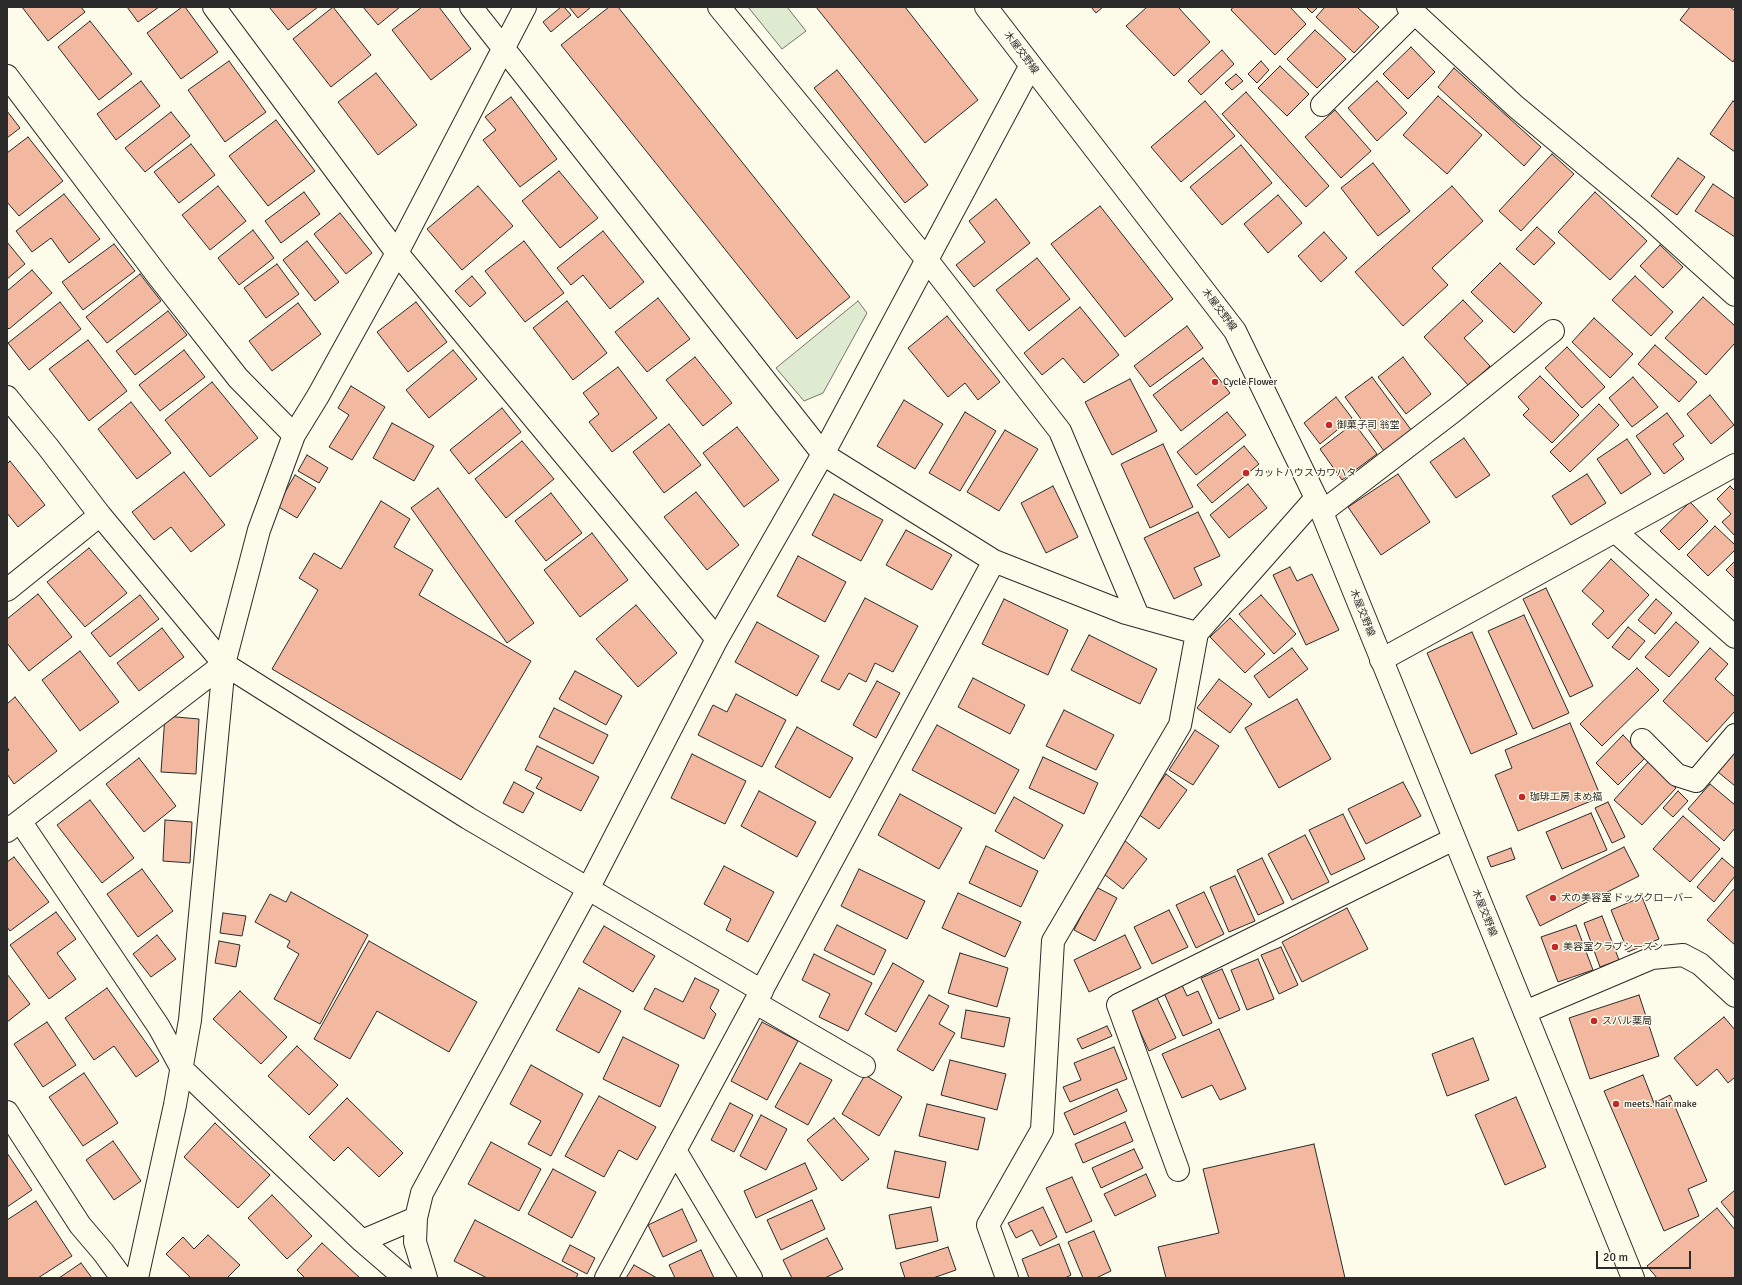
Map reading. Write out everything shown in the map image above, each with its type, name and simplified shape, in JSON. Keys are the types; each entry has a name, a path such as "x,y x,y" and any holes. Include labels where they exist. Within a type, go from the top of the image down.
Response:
{"street":[{"path":"214,7 397,254 717,640"},
{"path":"471,7 823,454 994,560 1126,613 1197,633"},
{"path":"137,1278 182,1069 190,1020 224,664 259,530 294,435 318,396 397,254 525,7"},
{"path":"719,7 927,260 1060,431 1138,616"},
{"name":"木屋交野線","path":"986,7 1030,67 1235,331 1319,505 1632,1278"},
{"path":"1322,105 1412,10 1515,106 1733,288"},
{"path":"426,1278 415,1242 416,1218 422,1193 588,889 717,640 823,454 1030,67"},
{"path":"7,76 158,276 238,378 294,435"},
{"path":"1007,1278 988,1225 1042,1130 1053,941 1180,725 1197,633 1319,505 1455,410 1553,331"},
{"path":"7,397 48,447 100,515 224,664 468,818 588,889 759,997 864,1066"},
{"path":"1381,660 1616,532 1735,465"},
{"path":"7,590 100,515"},
{"path":"1616,532 1735,637"},
{"path":"606,1278 676,1152 994,560"},
{"path":"224,664 13,826 159,1027 182,1069 362,1241 405,1278"},
{"path":"1642,740 1677,775 1696,781 1735,734"},
{"path":"1178,1170 1118,1005 1454,839"},
{"path":"1525,1012 1652,958 1683,954 1700,964 1735,996"},
{"path":"7,1112 80,1225 103,1252 122,1278"},
{"path":"676,1152 751,1278"},
{"path":"362,1241 416,1218"}],"green space":[{"path":"748,7 787,7 806,31 782,49"},
{"path":"858,301 867,313 823,393 804,401 776,368"}],"building":[{"path":"22,7 81,7 85,12 48,41"},
{"path":"127,7 159,7 138,22"},
{"path":"182,7 185,7 218,52 181,79 147,33"},
{"path":"269,7 318,7 288,30"},
{"path":"333,7 371,55 331,87 293,39"},
{"path":"363,7 400,7 378,25"},
{"path":"422,7 439,7 471,49 431,80 392,30"},
{"path":"561,7 564,7 571,15 551,32 543,22"},
{"path":"569,7 591,7 578,18"},
{"path":"609,7 618,7 850,297 797,339 561,45"},
{"path":"816,7 905,7 978,100 925,143"},
{"path":"1091,7 1103,7 1096,13"},
{"path":"1147,7 1178,7 1210,42 1174,76 1126,26"},
{"path":"1233,7 1290,7 1306,24 1275,55 1231,10"},
{"path":"1306,7 1318,7 1312,13"},
{"path":"1325,7 1357,7 1379,27 1354,53 1316,17"},
{"path":"1690,7 1730,7 1735,11 1735,58 1733,62 1680,20"},
{"path":"90,21 132,74 99,100 58,47"},
{"path":"1315,30 1346,59 1317,88 1287,59"},
{"path":"1411,47 1435,72 1408,99 1383,74"},
{"path":"1222,50 1234,64 1201,95 1188,81"},
{"path":"229,61 266,112 225,142 188,90"},
{"path":"1261,61 1269,70 1257,83 1248,74"},
{"path":"1280,66 1309,94 1287,116 1258,88"},
{"path":"1454,68 1541,147 1524,166 1438,87"},
{"path":"837,70 928,185 905,203 814,88"},
{"path":"376,73 417,125 378,155 338,102"},
{"path":"1236,74 1243,81 1232,90 1225,83"},
{"path":"141,81 160,106 116,140 97,114"},
{"path":"1377,81 1407,113 1377,141 1348,108"},
{"path":"1246,92 1329,186 1306,207 1222,114"},
{"path":"1438,96 1482,135 1447,174 1403,135"},
{"path":"511,97 557,159 520,187 483,140 496,130 485,117"},
{"path":"1205,101 1235,136 1181,182 1151,147"},
{"path":"1733,101 1735,103 1735,152 1710,134"},
{"path":"1335,110 1371,151 1341,178 1305,137"},
{"path":"7,111 20,128 7,138"},
{"path":"171,112 190,136 145,172 125,148"},
{"path":"276,120 315,171 268,206 229,156"},
{"path":"28,137 63,181 19,216 7,202 7,153"},
{"path":"191,144 215,175 179,203 154,172"},
{"path":"1241,145 1272,183 1222,225 1190,187"},
{"path":"1552,154 1574,174 1521,231 1499,211"},
{"path":"1678,158 1705,177 1677,215 1651,196"},
{"path":"1373,163 1410,211 1378,236 1341,188"},
{"path":"559,171 598,218 560,248 522,201"},
{"path":"1713,184 1735,199 1735,237 1695,211"},
{"path":"218,186 246,221 210,250 182,215"},
{"path":"478,186 513,226 462,270 427,229"},
{"path":"1452,186 1483,221 1432,268 1448,285 1403,326 1355,272"},
{"path":"304,192 320,214 281,243 265,221"},
{"path":"1595,192 1647,241 1610,280 1558,232"},
{"path":"64,194 100,239 69,263 51,238 32,252 16,231"},
{"path":"1278,195 1302,223 1268,253 1244,224"},
{"path":"996,199 1030,243 974,287 956,265 985,242 969,221"},
{"path":"1100,206 1173,299 1125,337 1051,244"},
{"path":"340,213 372,253 346,274 314,234"},
{"path":"1537,227 1555,243 1534,265 1516,249"},
{"path":"253,230 274,258 239,285 218,258"},
{"path":"603,231 644,282 610,309 583,275 571,285 557,268"},
{"path":"1324,232 1347,258 1321,282 1298,256"},
{"path":"307,241 339,282 315,301 283,260"},
{"path":"524,241 564,293 525,322 485,271"},
{"path":"7,242 25,264 7,279"},
{"path":"114,244 135,271 83,310 62,282"},
{"path":"1660,245 1683,267 1663,288 1640,266"},
{"path":"1037,258 1070,299 1029,331 996,290"},
{"path":"1500,263 1542,303 1514,333 1471,292"},
{"path":"277,264 299,294 266,318 244,288"},
{"path":"32,270 52,293 9,329 7,327 7,291"},
{"path":"140,274 161,301 107,343 86,317"},
{"path":"472,276 486,293 470,307 455,291"},
{"path":"1635,276 1673,312 1651,336 1612,300"},
{"path":"1703,297 1735,326 1735,343 1706,375 1665,338"},
{"path":"658,298 690,339 647,372 615,332"},
{"path":"1463,300 1483,321 1464,338 1490,366 1469,386 1424,337"},
{"path":"567,301 607,353 573,380 533,328"},
{"path":"60,302 81,329 29,370 8,343"},
{"path":"416,302 447,342 408,372 377,332"},
{"path":"298,303 321,334 272,371 249,341"},
{"path":"1080,307 1119,355 1084,383 1063,358 1042,375 1024,353"},
{"path":"168,311 187,335 135,375 116,351"},
{"path":"947,316 1000,382 978,400 965,383 948,397 908,348"},
{"path":"1594,318 1633,354 1610,378 1572,342"},
{"path":"1187,326 1203,348 1150,387 1134,366"},
{"path":"88,340 127,391 89,421 49,369"},
{"path":"1655,345 1697,382 1679,402 1638,364"},
{"path":"1567,347 1605,387 1582,408 1545,368"},
{"path":"184,350 205,377 160,411 139,385"},
{"path":"453,350 477,379 429,418 406,390"},
{"path":"695,357 732,403 703,426 666,380"},
{"path":"1403,357 1431,394 1406,414 1378,377"},
{"path":"1203,358 1230,393 1181,431 1153,395"},
{"path":"618,367 657,418 612,452 589,422 599,414 583,393"},
{"path":"1540,376 1579,415 1552,443 1523,415 1529,409 1518,397"},
{"path":"1372,377 1412,431 1384,451 1345,397"},
{"path":"1633,377 1658,407 1632,427 1609,398"},
{"path":"1130,379 1157,431 1112,455 1085,402"},
{"path":"212,382 258,438 210,477 165,420"},
{"path":"351,386 385,407 352,460 329,447 349,415 338,408"},
{"path":"1710,395 1734,425 1711,444 1687,414"},
{"path":"1336,397 1352,418 1320,444 1304,423"},
{"path":"904,400 943,424 915,469 877,446"},
{"path":"131,402 171,453 137,479 98,429"},
{"path":"1599,404 1619,425 1570,472 1550,452"},
{"path":"502,408 521,432 469,474 450,450"},
{"path":"965,412 996,431 960,491 929,473"},
{"path":"1227,412 1246,435 1196,475 1177,452"},
{"path":"1667,413 1684,436 1673,444 1684,459 1664,474 1636,436"},
{"path":"392,423 434,446 414,481 373,458"},
{"path":"1354,423 1377,454 1342,480 1320,449"},
{"path":"669,424 701,465 664,493 633,452"},
{"path":"737,427 779,480 744,507 703,453"},
{"path":"1005,430 1038,449 999,511 967,492"},
{"path":"1464,438 1490,475 1456,498 1430,462"},
{"path":"1627,439 1651,474 1621,494 1597,459"},
{"path":"522,441 554,479 506,518 475,479"},
{"path":"1163,444 1193,507 1150,528 1121,464"},
{"path":"1244,446 1259,464 1212,503 1197,485"},
{"path":"307,455 328,468 319,483 298,471"},
{"path":"10,461 45,505 18,527 7,513 7,464"},
{"path":"184,472 225,525 191,552 171,527 154,540 132,512"},
{"path":"1398,474 1430,522 1381,555 1348,507"},
{"path":"1587,474 1606,503 1571,525 1552,496"},
{"path":"295,475 316,488 297,518 277,506"},
{"path":"1248,484 1267,508 1229,538 1210,515"},
{"path":"1053,486 1078,537 1046,553 1021,503"},
{"path":"1730,486 1735,491 1735,536 1722,522 1731,514 1717,499"},
{"path":"438,488 534,623 507,643 411,508"},
{"path":"696,492 739,545 707,570 664,517"},
{"path":"551,493 582,533 546,561 515,521"},
{"path":"834,494 883,520 861,561 812,535"},
{"path":"381,501 410,519 394,547 433,570 419,595 531,661 461,780 272,669 318,590 299,578 314,553 341,569"},
{"path":"1690,502 1708,521 1679,550 1660,531"},
{"path":"1198,512 1220,556 1194,568 1202,585 1174,599 1144,538"},
{"path":"1715,526 1735,545 1735,550 1708,576 1687,555"},
{"path":"906,530 952,555 932,590 886,565"},
{"path":"592,533 628,580 580,617 544,570"},
{"path":"89,548 127,593 85,627 47,582"},
{"path":"798,556 846,582 825,622 777,596"},
{"path":"1611,559 1649,595 1608,639 1592,624 1604,611 1582,591"},
{"path":"1735,561 1735,579 1726,570"},
{"path":"1290,567 1297,581 1312,574 1339,630 1306,645 1273,575"},
{"path":"1546,588 1593,686 1570,697 1523,599"},
{"path":"38,594 72,637 29,671 7,643 7,619"},
{"path":"140,595 159,619 110,657 91,633"},
{"path":"1261,595 1296,634 1274,654 1239,614"},
{"path":"865,598 918,626 893,672 875,663 866,682 849,673 839,690 821,681"},
{"path":"1004,599 1068,630 1048,675 982,644"},
{"path":"1656,599 1672,613 1655,634 1638,620"},
{"path":"636,605 677,653 638,687 596,639"},
{"path":"1524,615 1569,713 1533,729 1488,631"},
{"path":"1230,618 1265,654 1245,673 1210,637"},
{"path":"757,622 819,656 797,696 735,662"},
{"path":"1676,622 1699,642 1669,677 1645,657"},
{"path":"1628,627 1645,641 1629,660 1612,647"},
{"path":"162,628 184,657 139,691 117,663"},
{"path":"1472,632 1517,734 1471,754 1427,653"},
{"path":"1089,635 1157,669 1140,704 1071,670"},
{"path":"1292,648 1308,669 1269,698 1254,676"},
{"path":"1710,648 1728,664 1715,679 1735,697 1735,711 1707,742 1663,701"},
{"path":"80,651 119,702 80,731 42,680"},
{"path":"1637,668 1659,690 1602,746 1580,724"},
{"path":"575,671 622,696 606,725 559,699"},
{"path":"973,678 1025,705 1010,734 958,707"},
{"path":"1219,679 1252,704 1230,733 1197,708"},
{"path":"877,681 900,693 876,738 853,725"},
{"path":"736,694 786,720 762,767 698,735 713,705 727,712"},
{"path":"15,697 57,751 14,784 7,774 7,752 9,750 7,747 7,704"},
{"path":"1297,699 1331,759 1279,788 1245,728"},
{"path":"554,708 608,735 593,764 539,737"},
{"path":"1064,710 1114,735 1096,770 1046,746"},
{"path":"165,716 199,719 196,774 161,772"},
{"path":"1570,723 1601,797 1518,831 1495,775 1512,768 1505,750"},
{"path":"937,725 1019,770 995,814 912,770"},
{"path":"797,727 853,758 830,798 775,767"},
{"path":"1195,730 1219,746 1193,785 1169,770"},
{"path":"1623,735 1645,758 1618,785 1596,763"},
{"path":"537,746 599,777 581,811 536,788 542,778 525,770"},
{"path":"1735,751 1735,786 1718,772"},
{"path":"692,754 746,781 725,824 671,798"},
{"path":"1043,757 1098,783 1084,814 1029,788"},
{"path":"139,758 176,806 144,832 106,784"},
{"path":"1648,762 1676,788 1642,825 1614,800"},
{"path":"1166,774 1187,790 1159,829 1138,814"},
{"path":"514,782 534,793 523,813 503,803"},
{"path":"1403,782 1421,816 1366,844 1348,809"},
{"path":"1710,784 1735,805 1735,828 1724,841 1688,809"},
{"path":"759,791 816,822 797,857 741,826"},
{"path":"1678,791 1688,801 1673,817 1663,808"},
{"path":"900,794 962,828 939,869 878,835"},
{"path":"1014,797 1063,825 1044,859 995,831"},
{"path":"90,800 134,858 102,883 57,825"},
{"path":"1608,802 1625,837 1612,843 1595,808"},
{"path":"1591,813 1607,850 1562,869 1546,832"},
{"path":"1343,814 1365,859 1331,875 1309,830"},
{"path":"1683,816 1720,849 1690,882 1653,849"},
{"path":"165,820 192,822 190,863 163,861"},
{"path":"1305,835 1329,882 1292,900 1268,854"},
{"path":"1124,840 1147,859 1123,889 1100,871"},
{"path":"986,846 1038,871 1021,907 969,883"},
{"path":"1624,847 1639,876 1540,926 1526,896"},
{"path":"1511,848 1515,859 1491,867 1487,857"},
{"path":"14,857 49,902 10,931 7,927 7,862"},
{"path":"1262,858 1284,903 1258,915 1237,870"},
{"path":"1722,858 1735,869 1735,876 1714,902 1697,887"},
{"path":"724,866 774,892 748,942 726,930 731,919 704,904"},
{"path":"142,869 173,911 138,937 107,894"},
{"path":"859,869 925,901 907,939 841,906"},
{"path":"1235,876 1255,921 1229,932 1210,887"},
{"path":"1096,887 1117,898 1095,941 1074,930"},
{"path":"1735,888 1735,945 1707,920"},
{"path":"291,892 368,935 320,1024 274,999 299,954 287,947 290,941 255,922 270,894 286,902"},
{"path":"1204,892 1224,934 1196,948 1176,905"},
{"path":"958,893 1021,922 1005,957 942,928"},
{"path":"1642,897 1659,939 1628,952 1611,910"},
{"path":"1347,908 1368,949 1302,982 1282,942"},
{"path":"1169,910 1188,947 1152,964 1134,927"},
{"path":"56,912 76,939 57,953 76,979 49,999 10,945"},
{"path":"223,913 246,916 242,936 220,933"},
{"path":"1602,916 1619,960 1600,967 1584,923"},
{"path":"837,925 886,950 874,975 824,950"},
{"path":"1576,925 1593,970 1558,982 1541,937"},
{"path":"604,926 655,956 633,992 583,962"},
{"path":"157,935 176,959 151,977 133,954"},
{"path":"1125,935 1141,968 1089,992 1074,960"},
{"path":"219,941 240,945 236,967 215,963"},
{"path":"369,941 477,1002 449,1052 377,1011 350,1059 314,1039"},
{"path":"1281,947 1298,985 1279,994 1261,955"},
{"path":"960,953 1008,968 997,1007 948,993"},
{"path":"814,954 872,983 848,1031 819,1017 830,994 802,980"},
{"path":"1258,959 1274,999 1247,1010 1231,970"},
{"path":"893,963 924,981 896,1032 865,1014"},
{"path":"1222,969 1240,1010 1219,1019 1201,978"},
{"path":"7,974 30,1004 7,1022"},
{"path":"695,978 719,990 710,1008 716,1014 704,1039 644,1009 655,988 683,1002"},
{"path":"1182,985 1187,996 1198,991 1212,1023 1183,1036 1164,993"},
{"path":"107,988 159,1061 136,1077 114,1046 94,1060 65,1018"},
{"path":"579,988 621,1011 599,1053 556,1030"},
{"path":"240,991 287,1037 261,1064 213,1019"},
{"path":"929,995 949,1006 939,1024 955,1033 933,1071 897,1050"},
{"path":"1639,995 1659,1056 1590,1079 1569,1018"},
{"path":"1156,996 1176,1038 1149,1051 1129,1008"},
{"path":"966,1010 1010,1018 1004,1047 961,1038"},
{"path":"1724,1017 1735,1030 1735,1077 1728,1083 1717,1069 1697,1086 1674,1058"},
{"path":"47,1022 76,1065 43,1087 14,1044"},
{"path":"762,1022 798,1041 767,1100 731,1081"},
{"path":"1107,1026 1112,1036 1082,1049 1077,1039"},
{"path":"1219,1029 1246,1089 1220,1100 1212,1085 1182,1098 1162,1054"},
{"path":"623,1037 679,1065 660,1107 603,1079"},
{"path":"1473,1038 1489,1080 1447,1096 1432,1054"},
{"path":"297,1046 338,1085 309,1115 268,1076"},
{"path":"1114,1047 1127,1079 1070,1102 1063,1087 1081,1080 1074,1063"},
{"path":"950,1060 1006,1074 997,1110 941,1095"},
{"path":"800,1063 832,1080 808,1125 775,1107"},
{"path":"531,1065 583,1094 551,1156 528,1144 541,1121 510,1104"},
{"path":"84,1073 118,1123 83,1146 49,1097"},
{"path":"865,1075 902,1097 879,1136 842,1114"},
{"path":"1643,1075 1654,1103 1670,1095 1707,1181 1688,1189 1699,1216 1664,1231 1604,1091"},
{"path":"1117,1089 1127,1111 1074,1135 1064,1113"},
{"path":"599,1096 656,1127 637,1160 619,1150 604,1177 565,1156"},
{"path":"1516,1097 1546,1167 1505,1185 1475,1115"},
{"path":"347,1098 403,1153 379,1177 348,1147 334,1161 309,1137"},
{"path":"730,1103 753,1115 734,1152 711,1140"},
{"path":"927,1104 985,1118 978,1150 919,1136"},
{"path":"761,1115 787,1129 766,1170 740,1156"},
{"path":"834,1118 869,1159 842,1181 807,1140"},
{"path":"1125,1122 1133,1141 1083,1163 1075,1144"},
{"path":"215,1123 270,1175 238,1208 184,1157"},
{"path":"113,1141 141,1181 114,1200 86,1160"},
{"path":"491,1142 541,1169 519,1211 468,1184"},
{"path":"1314,1144 1345,1278 1166,1278 1158,1247 1219,1233 1203,1169"},
{"path":"1134,1149 1143,1168 1101,1188 1092,1168"},
{"path":"895,1151 946,1162 939,1198 887,1188"},
{"path":"7,1153 32,1190 7,1207"},
{"path":"805,1163 817,1189 756,1218 744,1191"},
{"path":"553,1169 596,1192 572,1238 528,1214"},
{"path":"1146,1174 1156,1196 1115,1216 1104,1194"},
{"path":"1072,1177 1092,1221 1066,1233 1046,1188"},
{"path":"1735,1190 1735,1219 1721,1202"},
{"path":"272,1195 312,1236 287,1259 248,1218"},
{"path":"812,1200 825,1229 781,1250 767,1220"},
{"path":"36,1201 72,1256 38,1278 7,1278 7,1220"},
{"path":"931,1207 938,1241 896,1249 889,1215"},
{"path":"1043,1207 1057,1237 1040,1246 1032,1230 1016,1238 1008,1223"},
{"path":"1717,1208 1735,1230 1735,1278 1657,1278 1647,1266"},
{"path":"682,1209 697,1241 663,1257 648,1225"},
{"path":"475,1220 578,1274 576,1278 487,1278 454,1261"},
{"path":"1094,1231 1111,1271 1096,1278 1083,1278 1068,1242"},
{"path":"208,1235 240,1265 227,1278 191,1278 166,1254 183,1237 194,1249"},
{"path":"827,1238 843,1269 825,1278 792,1278 783,1260"},
{"path":"322,1243 360,1278 305,1278 297,1270"},
{"path":"1059,1244 1071,1275 1065,1278 1029,1278 1022,1259"},
{"path":"570,1245 595,1258 587,1274 562,1261"},
{"path":"948,1247 956,1270 933,1278 905,1278 900,1263"},
{"path":"701,1250 714,1278 675,1278 669,1265"},
{"path":"81,1263 92,1278 59,1278"},
{"path":"634,1265 657,1278 626,1278"}],"place":[{"name":"Cycle Flower","path":"1215,382"},
{"name":"御菓子司 翁堂","path":"1329,425"},
{"name":"カットハウス カワハタ","path":"1246,473"},
{"name":"珈琲工房 まめ福","path":"1522,797"},
{"name":"犬の美容室 ドッグクローバー","path":"1553,898"},
{"name":"美容室クラブシーズン","path":"1555,947"},
{"name":"スバル薬局","path":"1594,1021"},
{"name":"meets. hair make","path":"1616,1104"}]}
